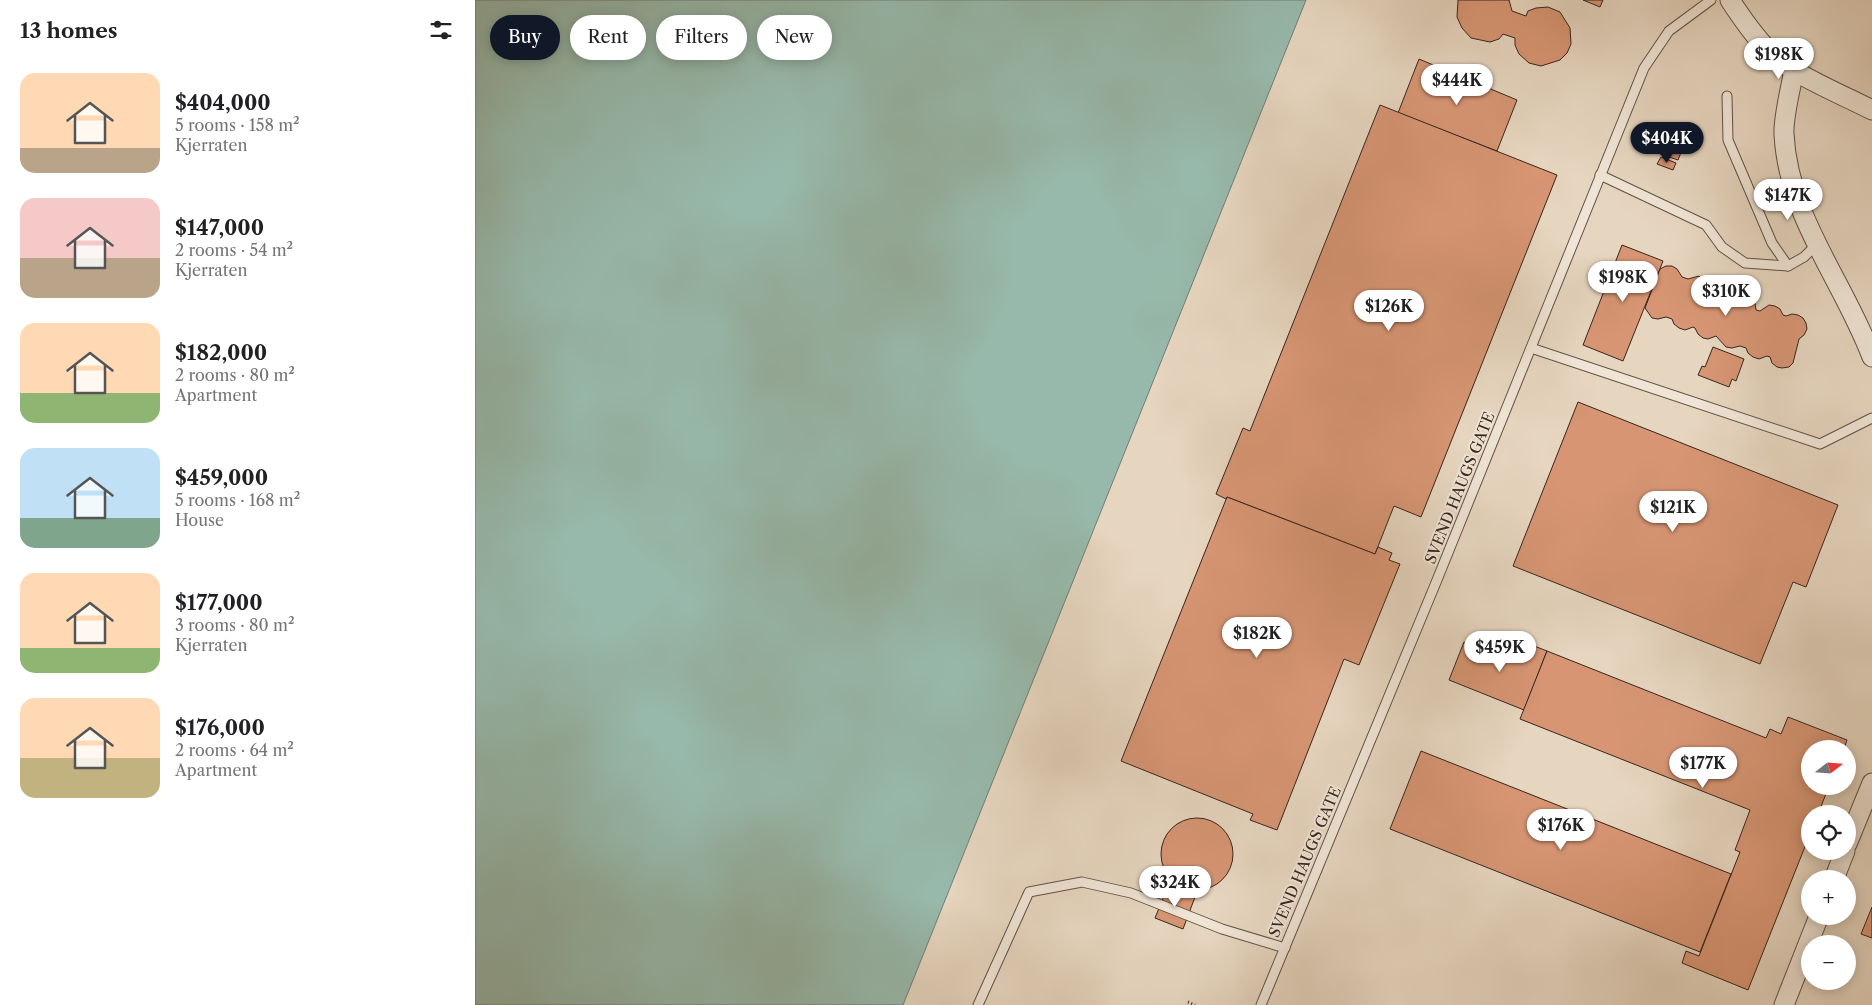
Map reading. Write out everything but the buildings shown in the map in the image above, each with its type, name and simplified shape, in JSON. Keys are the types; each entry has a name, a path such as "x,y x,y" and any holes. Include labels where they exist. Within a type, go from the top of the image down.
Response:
{"street":[{"path":"1730,0 1745,24 1774,56 1794,70 1872,110"},
{"path":"1794,70 1784,133 1792,184 1816,245 1844,294 1872,357"},
{"path":"1856,822 1872,782"},
{"path":"1784,1005 1815,925"}],"lane":[{"name":"SVEND HAUGS GATE","path":"1261,1005 1437,580 1644,68 1669,31 1711,0"},
{"path":"1727,96 1728,140 1772,243 1788,266"},
{"path":"1600,175 1706,225 1722,247 1745,263 1788,266 1804,257 1816,245"},
{"path":"1531,348 1820,444 1872,418"},
{"path":"978,1005 1029,892 1082,882 1131,893 1222,929 1285,948"}],"path":[{"path":"1188,1002 1195,1005"}],"shaded area":[{"path":"475,0 1306,0 903,1005 475,1005"}]}
